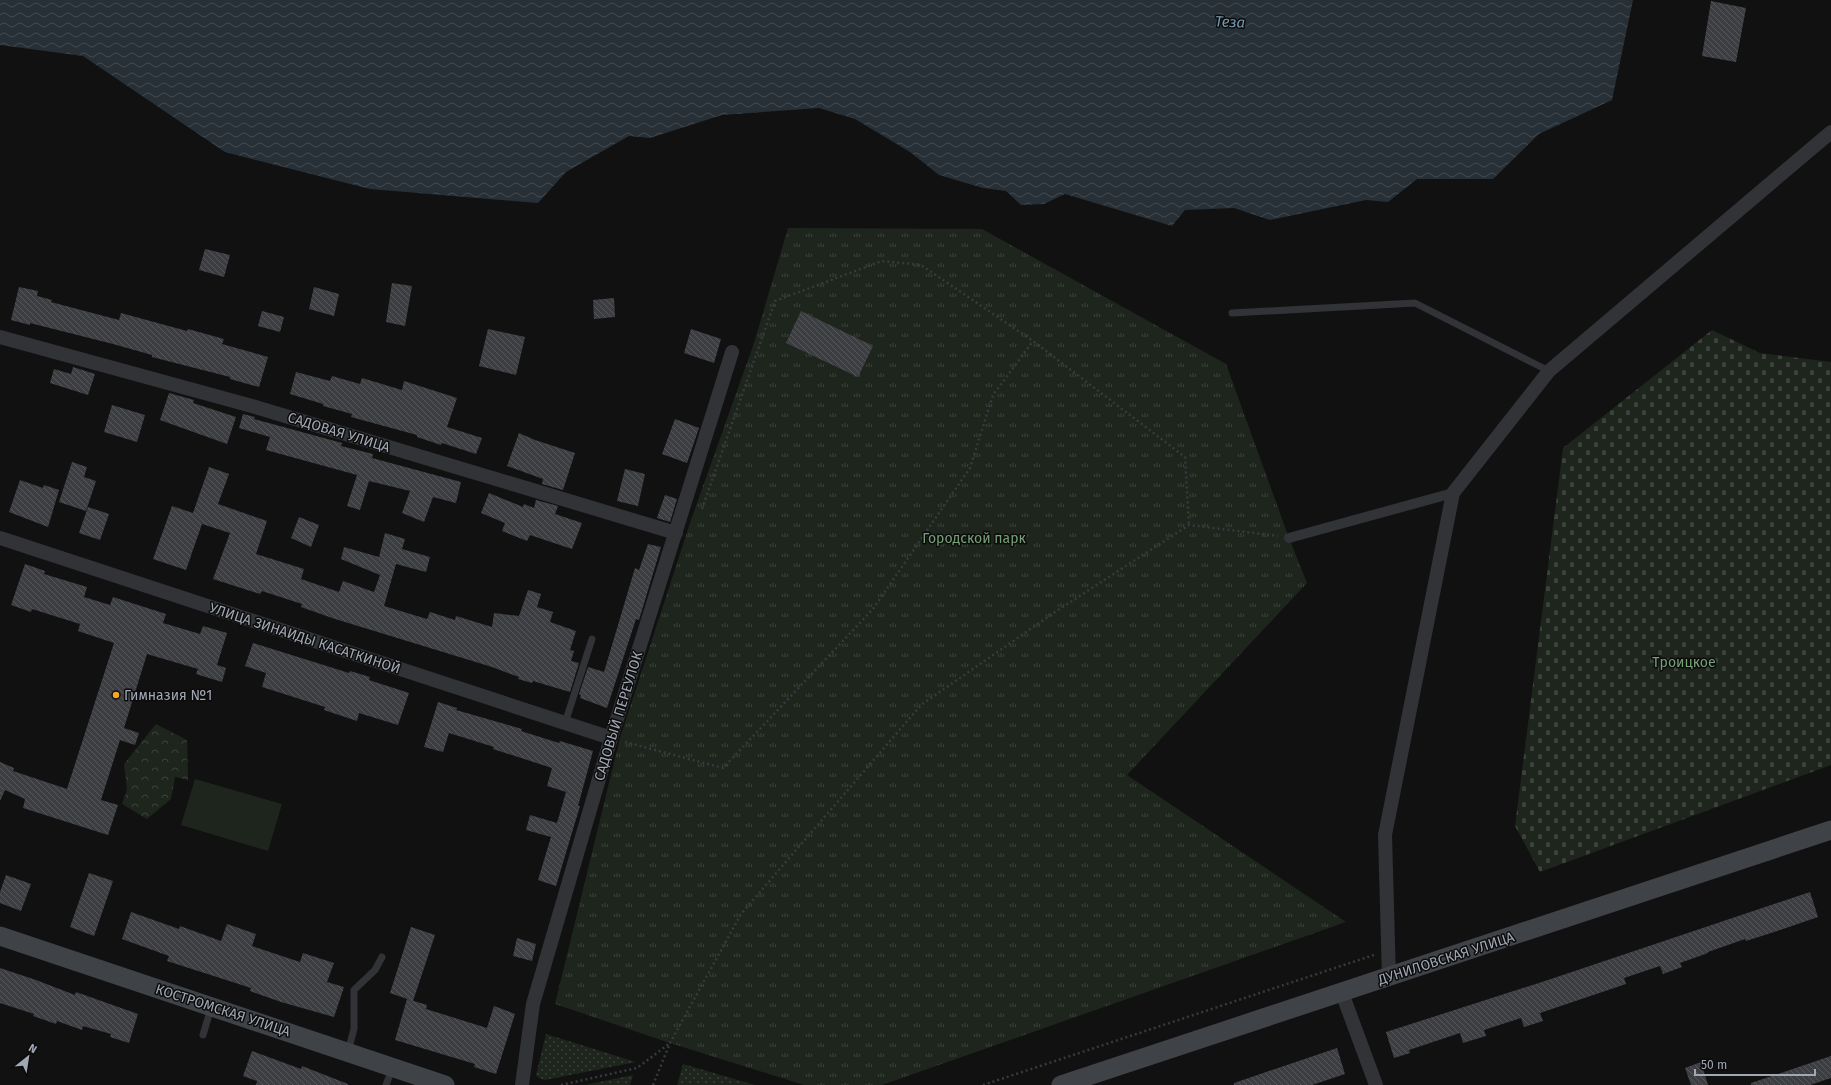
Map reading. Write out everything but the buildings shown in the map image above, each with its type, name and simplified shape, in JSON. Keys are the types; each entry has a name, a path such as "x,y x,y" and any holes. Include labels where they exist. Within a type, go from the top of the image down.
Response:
{"main road":[{"name":"ДУНИЛОВСКАЯ УЛИЦА","path":"1061,1085 1389,978 1831,830"},
{"name":"КОСТРОМСКАЯ УЛИЦА","path":"0,936 446,1085"}],"street":[{"path":"1389,978 1385,835 1453,493 1549,371 1831,132"},
{"name":"САДОВАЯ УЛИЦА","path":"0,337 252,406 676,533"},
{"name":"САДОВЫЙ ПЕРЕУЛОК","path":"522,1085 533,1004 610,738 732,352"},
{"path":"1289,538 1453,493"},
{"name":"УЛИЦА ЗИНАИДЫ КАСАТКИНОЙ","path":"0,538 610,738"},
{"path":"1342,993 1376,1085"}],"lane":[{"path":"1232,313 1415,303 1549,371"},
{"path":"565,723 592,639"},
{"path":"348,1051 354,1029 354,990 376,970 382,957"},
{"path":"203,1034 212,1006"},
{"path":"386,1085 393,1067"}],"path":[{"path":"702,509 775,301 882,261 921,266 1033,341 1185,457 1190,525"},
{"path":"610,738 723,768 873,609 970,468 993,395 1033,341"},
{"path":"654,1085 670,1043 741,914 921,705 1055,612 1190,525 1289,538"},
{"path":"983,1085 1388,950"},
{"path":"561,1085 637,1068 670,1043"}],"green space":[{"name":"Городской парк","path":"788,228 982,229 1226,364 1289,538 1307,583 1127,775 1346,922 882,1085 804,1085 670,1043 555,1004 620,738 691,520 754,343"},
{"name":"Троицкое","path":"1712,330 1760,353 1831,362 1831,765 1540,872 1515,826 1563,448"},
{"path":"156,724 187,740 188,780 175,777 171,799 147,819 122,804 127,790 124,764"},
{"path":"195,779 282,804 268,851 181,825"},
{"path":"546,1034 636,1062 545,1080 536,1075"},
{"path":"683,1064 755,1085 677,1085"},
{"path":"633,1075 630,1085 585,1085"}],"water":[{"name":"Теза","path":"0,0 1633,0 1612,100 1539,134 1493,179 1417,179 1388,202 1366,200 1270,220 1234,208 1185,210 1172,226 1065,194 1044,204 1021,205 1006,191 983,188 939,175 910,152 855,119 819,108 722,115 650,138 629,136 566,172 538,203 370,189 225,152 83,56 0,45"}],"place":[{"name":"Гимназия №1","path":"116,695"}]}
